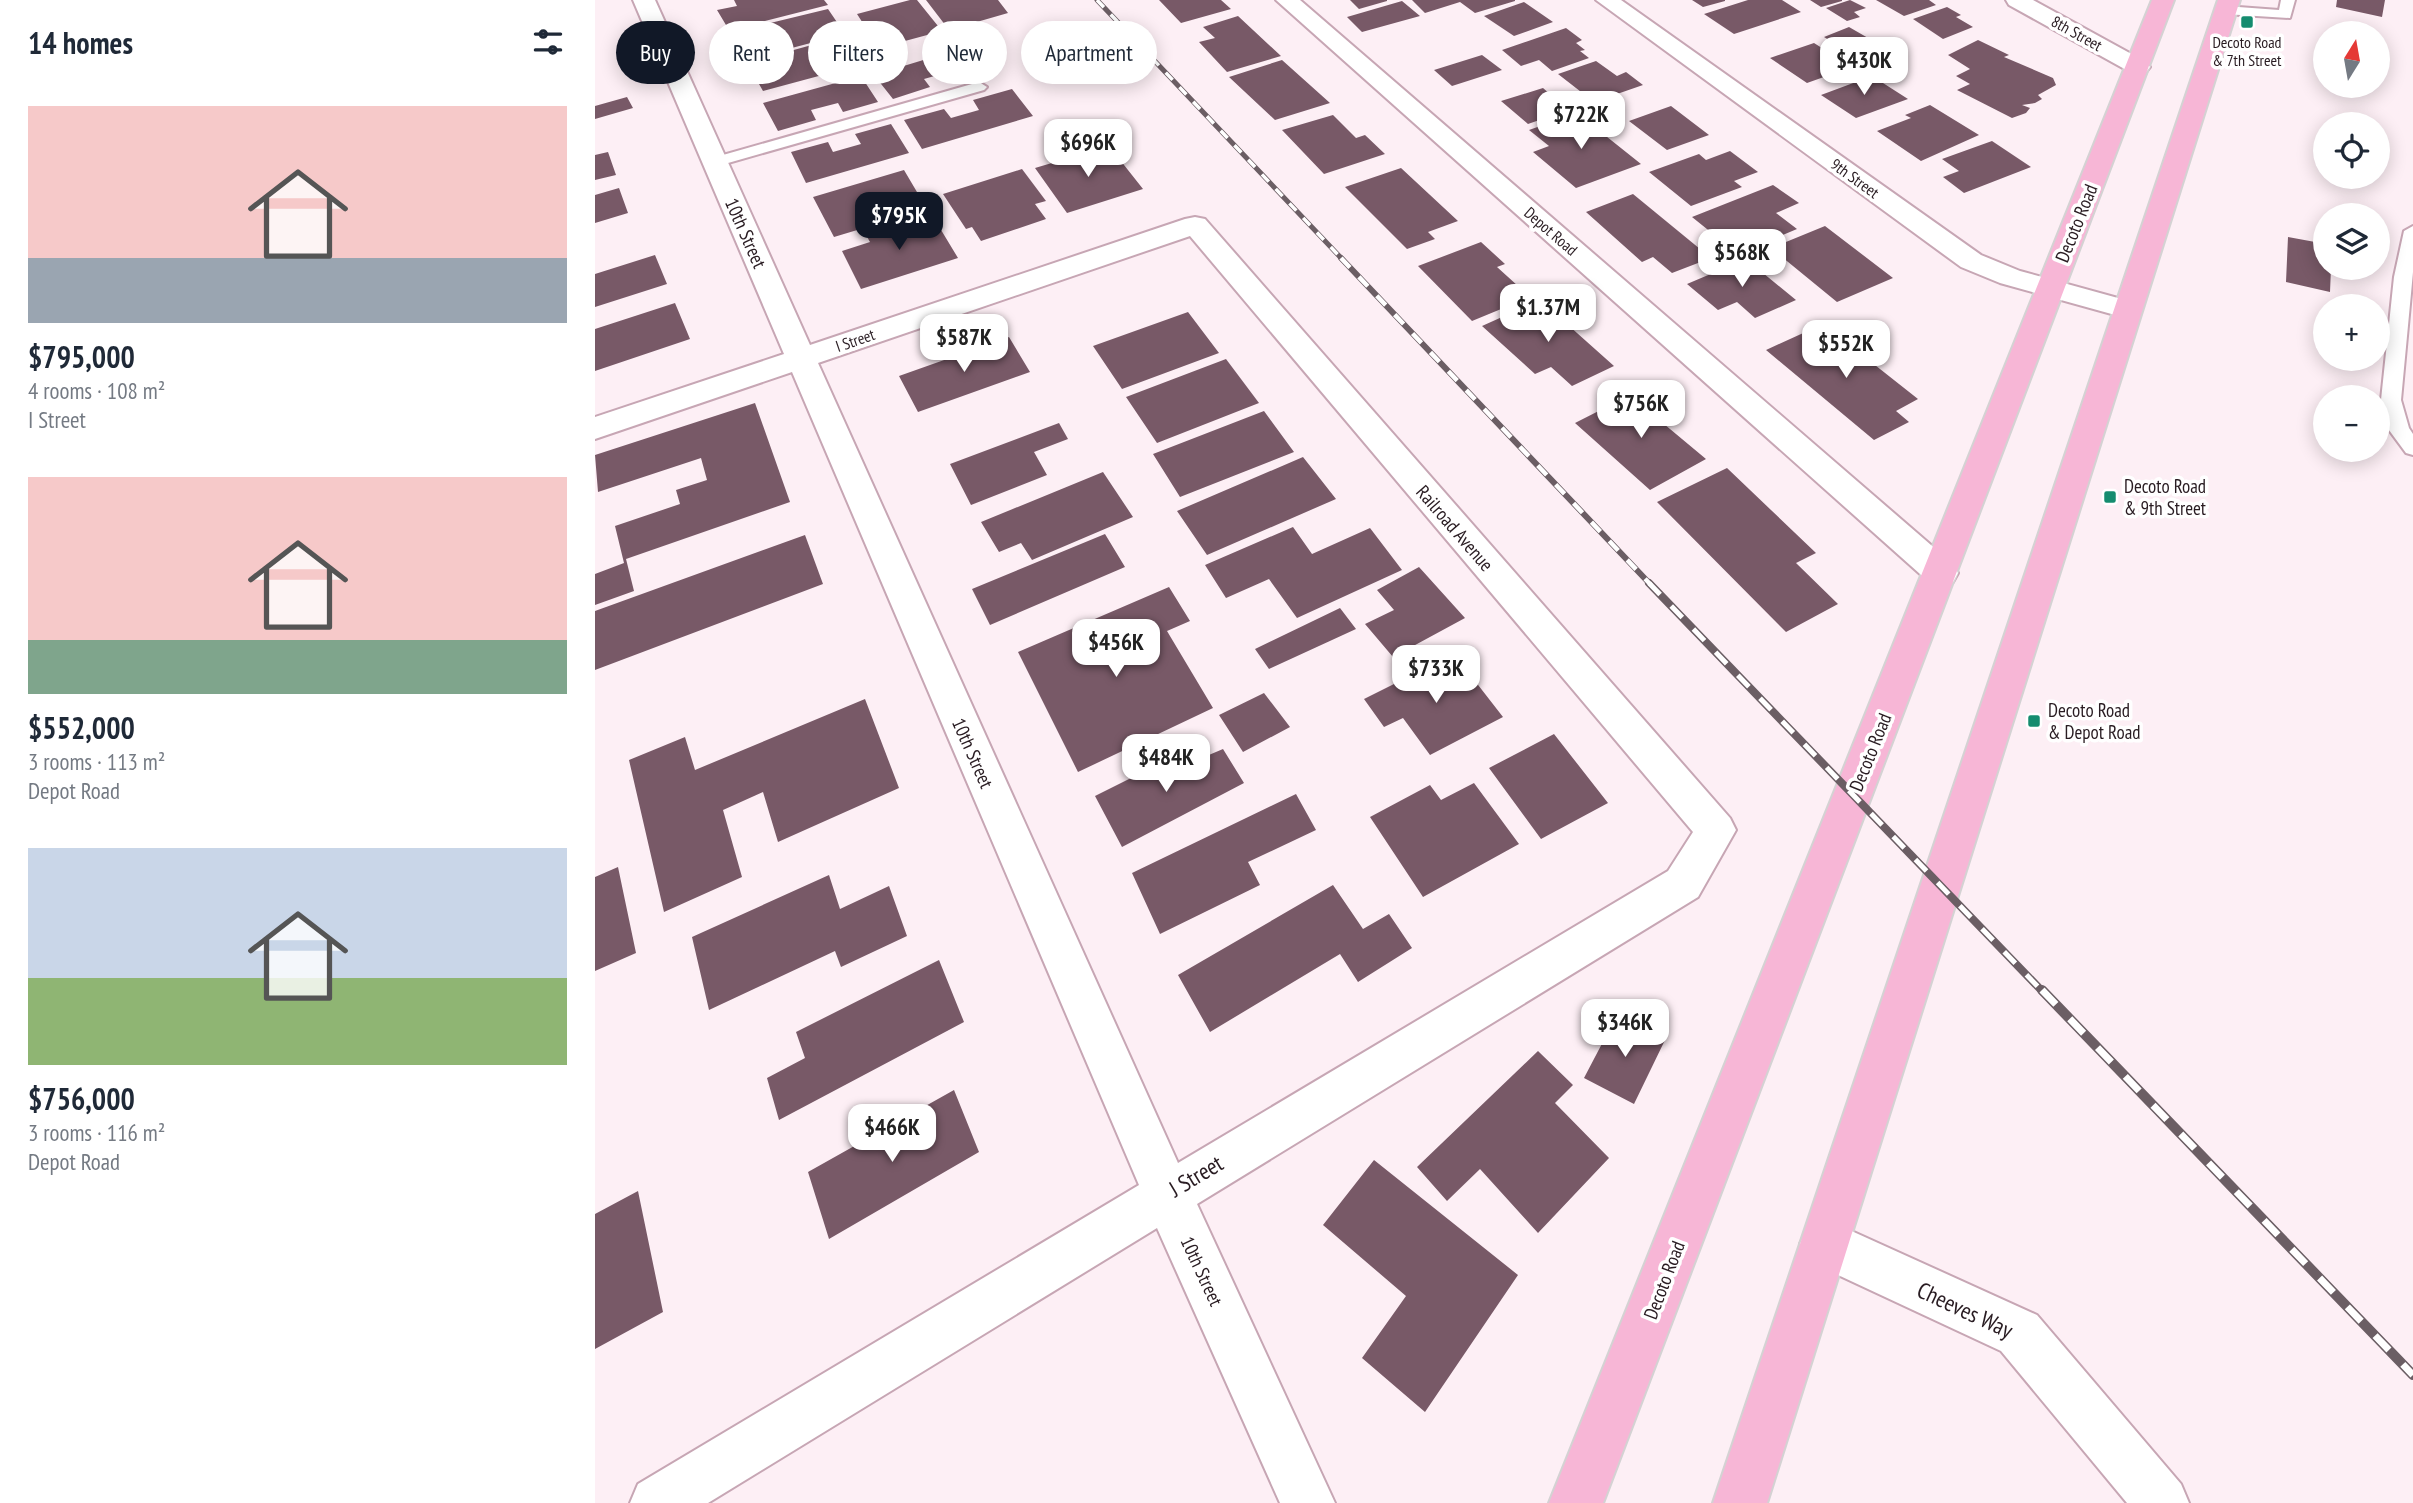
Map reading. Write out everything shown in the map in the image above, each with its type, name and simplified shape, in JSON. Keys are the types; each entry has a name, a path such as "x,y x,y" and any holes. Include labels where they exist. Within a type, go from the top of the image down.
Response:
{"main road":[{"name":"Decoto Road","path":"1577,1503 2163,0"},
{"path":"1740,1503 2227,5"}],"street":[{"name":"10th Street","path":"644,0 1167,1194 1308,1503"},
{"name":"Depot Road","path":"1287,0 1941,573"},
{"name":"9th Street","path":"1607,0 1971,261 2010,277 2126,309"},
{"name":"8th Street","path":"2017,0 2138,67"},
{"name":"I Street","path":"595,428 1195,225"},
{"name":"Railroad Avenue","path":"1195,225 1716,831"},
{"name":"J Street","path":"657,1503 1683,884 1716,831"},
{"name":"Cheeves Way","path":"1825,1244 2019,1334 2162,1503"}],"lane":[{"path":"2227,5 2285,15 2288,0"},
{"path":"715,162 979,87"},
{"path":"2413,231 2403,277 2391,400 2399,429 2413,448"}],"building":[{"path":"734,0 824,0 828,5 765,21 724,21 717,10 737,6"},
{"path":"917,0 934,21 922,21 922,36 908,40 908,21 862,21 857,14"},
{"path":"926,0 998,0 1008,13 980,21 942,21"},
{"path":"1159,0 1221,0 1231,9 1181,23"},
{"path":"1350,0 1387,0 1387,1 1359,9"},
{"path":"1412,0 1515,1 1475,13 1460,2 1425,13"},
{"path":"1692,0 1725,0 1725,1 1703,7"},
{"path":"1748,0 1782,0 1801,12 1734,34 1704,14"},
{"path":"1810,0 1842,0 1842,1 1821,7"},
{"path":"1850,0 1866,8 1854,12 1860,17 1847,21 1826,8"},
{"path":"1876,0 1929,0 1936,5 1904,16"},
{"path":"2337,0 2385,0 2382,17 2336,7"},
{"path":"1402,1 1420,16 1362,32 1347,17"},
{"path":"1524,2 1553,22 1514,36 1484,16"},
{"path":"1947,7 1961,15 1956,17 1973,27 1943,39 1913,19"},
{"path":"828,9 836,21 808,21 808,44 794,47 794,21 779,21"},
{"path":"1238,16 1281,56 1227,72 1199,42 1215,38 1203,27"},
{"path":"1849,27 1875,42 1849,52 1824,37"},
{"path":"1566,28 1582,40 1576,43 1585,50 1580,51 1589,58 1552,71 1539,60 1521,66 1502,50"},
{"path":"1978,40 2009,55 2004,57 2053,78 2056,85 2038,95 2042,99 2022,105 2030,108 2026,113 2012,118 1957,90 1970,84 1956,76 1970,69 1948,55"},
{"path":"1814,43 1852,67 1807,83 1770,58"},
{"path":"808,46 808,79 794,83 794,50"},
{"path":"1482,55 1502,70 1452,86 1434,70"},
{"path":"922,60 922,84 930,87 893,99 881,84 908,84 908,65"},
{"path":"1282,60 1330,103 1275,120 1229,77"},
{"path":"1596,61 1617,76 1626,72 1643,85 1594,102 1558,74"},
{"path":"1872,76 1908,99 1856,118 1821,95"},
{"path":"759,84 789,84 763,91"},
{"path":"832,84 866,84 878,102 843,112 838,103 811,110 816,120 778,131 763,103"},
{"path":"1543,88 1568,110 1528,124 1501,101"},
{"path":"1012,89 1033,116 922,149 904,120 944,109 951,118 979,110 973,100"},
{"path":"627,97 633,108 595,119 595,106"},
{"path":"1930,105 1979,135 1921,161 1877,131 1911,118 1905,115"},
{"path":"1671,106 1709,135 1667,150 1629,121"},
{"path":"1577,113 1641,164 1576,188 1533,152 1549,146 1529,130"},
{"path":"1333,115 1356,138 1365,135 1385,154 1324,174 1282,130"},
{"path":"891,124 909,153 806,183 791,152 828,142 833,152 861,144 855,134"},
{"path":"1992,141 2031,167 1964,193 1943,177 1959,171 1942,159"},
{"path":"1109,146 1143,189 1067,213 1035,168"},
{"path":"1730,151 1758,172 1734,181 1742,187 1691,206 1649,172 1699,154 1706,160"},
{"path":"608,152 616,175 595,180 595,155"},
{"path":"1401,168 1458,221 1428,232 1435,239 1407,249 1345,187"},
{"path":"1022,169 1046,201 1035,204 1046,219 981,241 972,227 966,229 943,194"},
{"path":"904,170 927,209 834,237 813,197"},
{"path":"1773,185 1799,203 1776,213 1797,229 1738,254 1692,217"},
{"path":"619,188 628,213 595,223 595,195"},
{"path":"1633,194 1711,258 1672,273 1653,257 1642,262 1586,212"},
{"path":"932,215 958,258 861,289 842,251 870,242 866,235"},
{"path":"1825,226 1893,278 1837,302 1771,248"},
{"path":"2288,237 2313,242 2313,280 2330,280 2330,292 2286,282"},
{"path":"1481,242 1505,264 1497,267 1530,297 1472,321 1418,266"},
{"path":"655,255 667,284 595,307 595,274"},
{"path":"1746,259 1796,300 1755,318 1737,302 1718,310 1687,284"},
{"path":"1540,300 1614,366 1572,386 1551,367 1535,374 1482,326"},
{"path":"675,303 690,339 595,371 595,329"},
{"path":"1188,312 1219,353 1122,389 1093,346"},
{"path":"1823,324 1918,399 1896,411 1909,422 1874,440 1766,350"},
{"path":"1009,337 1030,372 918,412 899,376"},
{"path":"1226,359 1259,403 1157,443 1126,397"},
{"path":"1640,390 1674,419 1664,424 1706,459 1650,490 1575,423"},
{"path":"755,403 790,502 626,559 634,591 595,605 595,574 624,563 615,526 680,504 676,490 707,480 701,458 598,492 595,455"},
{"path":"1264,411 1294,452 1180,497 1153,454"},
{"path":"1059,423 1068,439 1034,452 1047,475 971,505 950,464"},
{"path":"1303,457 1336,499 1207,555 1177,511"},
{"path":"1727,468 1816,553 1796,563 1838,604 1786,632 1657,502"},
{"path":"1103,472 1133,517 1032,560 1021,543 999,552 981,522"},
{"path":"1293,527 1312,554 1370,528 1402,570 1297,618 1269,579 1226,598 1205,565"},
{"path":"1105,534 1125,567 990,625 972,589"},
{"path":"805,535 823,584 595,670 595,611"},
{"path":"1419,567 1465,618 1393,657 1365,624 1394,610 1377,590"},
{"path":"1169,587 1190,621 1167,631 1213,708 1078,772 1018,652"},
{"path":"1340,608 1356,629 1269,669 1255,649"},
{"path":"1454,654 1503,717 1430,755 1403,718 1384,727 1364,699"},
{"path":"1264,693 1290,727 1243,752 1219,715"},
{"path":"865,699 899,788 778,842 763,792 723,810 742,877 664,912 629,760 685,737 695,770"},
{"path":"1554,734 1608,803 1541,839 1489,768"},
{"path":"1223,749 1244,783 1122,847 1095,796 1183,752 1190,763"},
{"path":"1474,783 1519,844 1423,897 1370,817 1430,785 1441,800"},
{"path":"1296,794 1316,830 1248,862 1260,885 1160,934 1132,873"},
{"path":"618,867 636,953 595,971 595,877"},
{"path":"829,875 840,909 889,886 907,936 841,967 835,951 709,1010 692,937"},
{"path":"1333,885 1363,929 1389,914 1412,948 1358,982 1340,954 1210,1032 1178,975"},
{"path":"939,960 964,1022 779,1120 767,1078 805,1058 796,1032"},
{"path":"1617,1015 1665,1040 1634,1104 1584,1078"},
{"path":"1538,1051 1573,1085 1555,1103 1609,1158 1538,1233 1480,1169 1447,1201 1417,1167"},
{"path":"954,1090 979,1152 829,1239 808,1172"},
{"path":"1374,1160 1518,1275 1425,1412 1362,1358 1406,1296 1323,1225"},
{"path":"638,1191 663,1312 595,1349 595,1214"}],"railway":[{"path":"1097,0 1343,260"},
{"path":"1341,258 1651,585"},
{"path":"1649,583 2043,992"},
{"path":"2042,990 2413,1375"}],"place":[{"name":"Decoto Road & 7th Street","path":"2247,22"},
{"name":"Decoto Road & 9th Street","path":"2110,497"},
{"name":"Decoto Road & Depot Road","path":"2034,721"}]}
